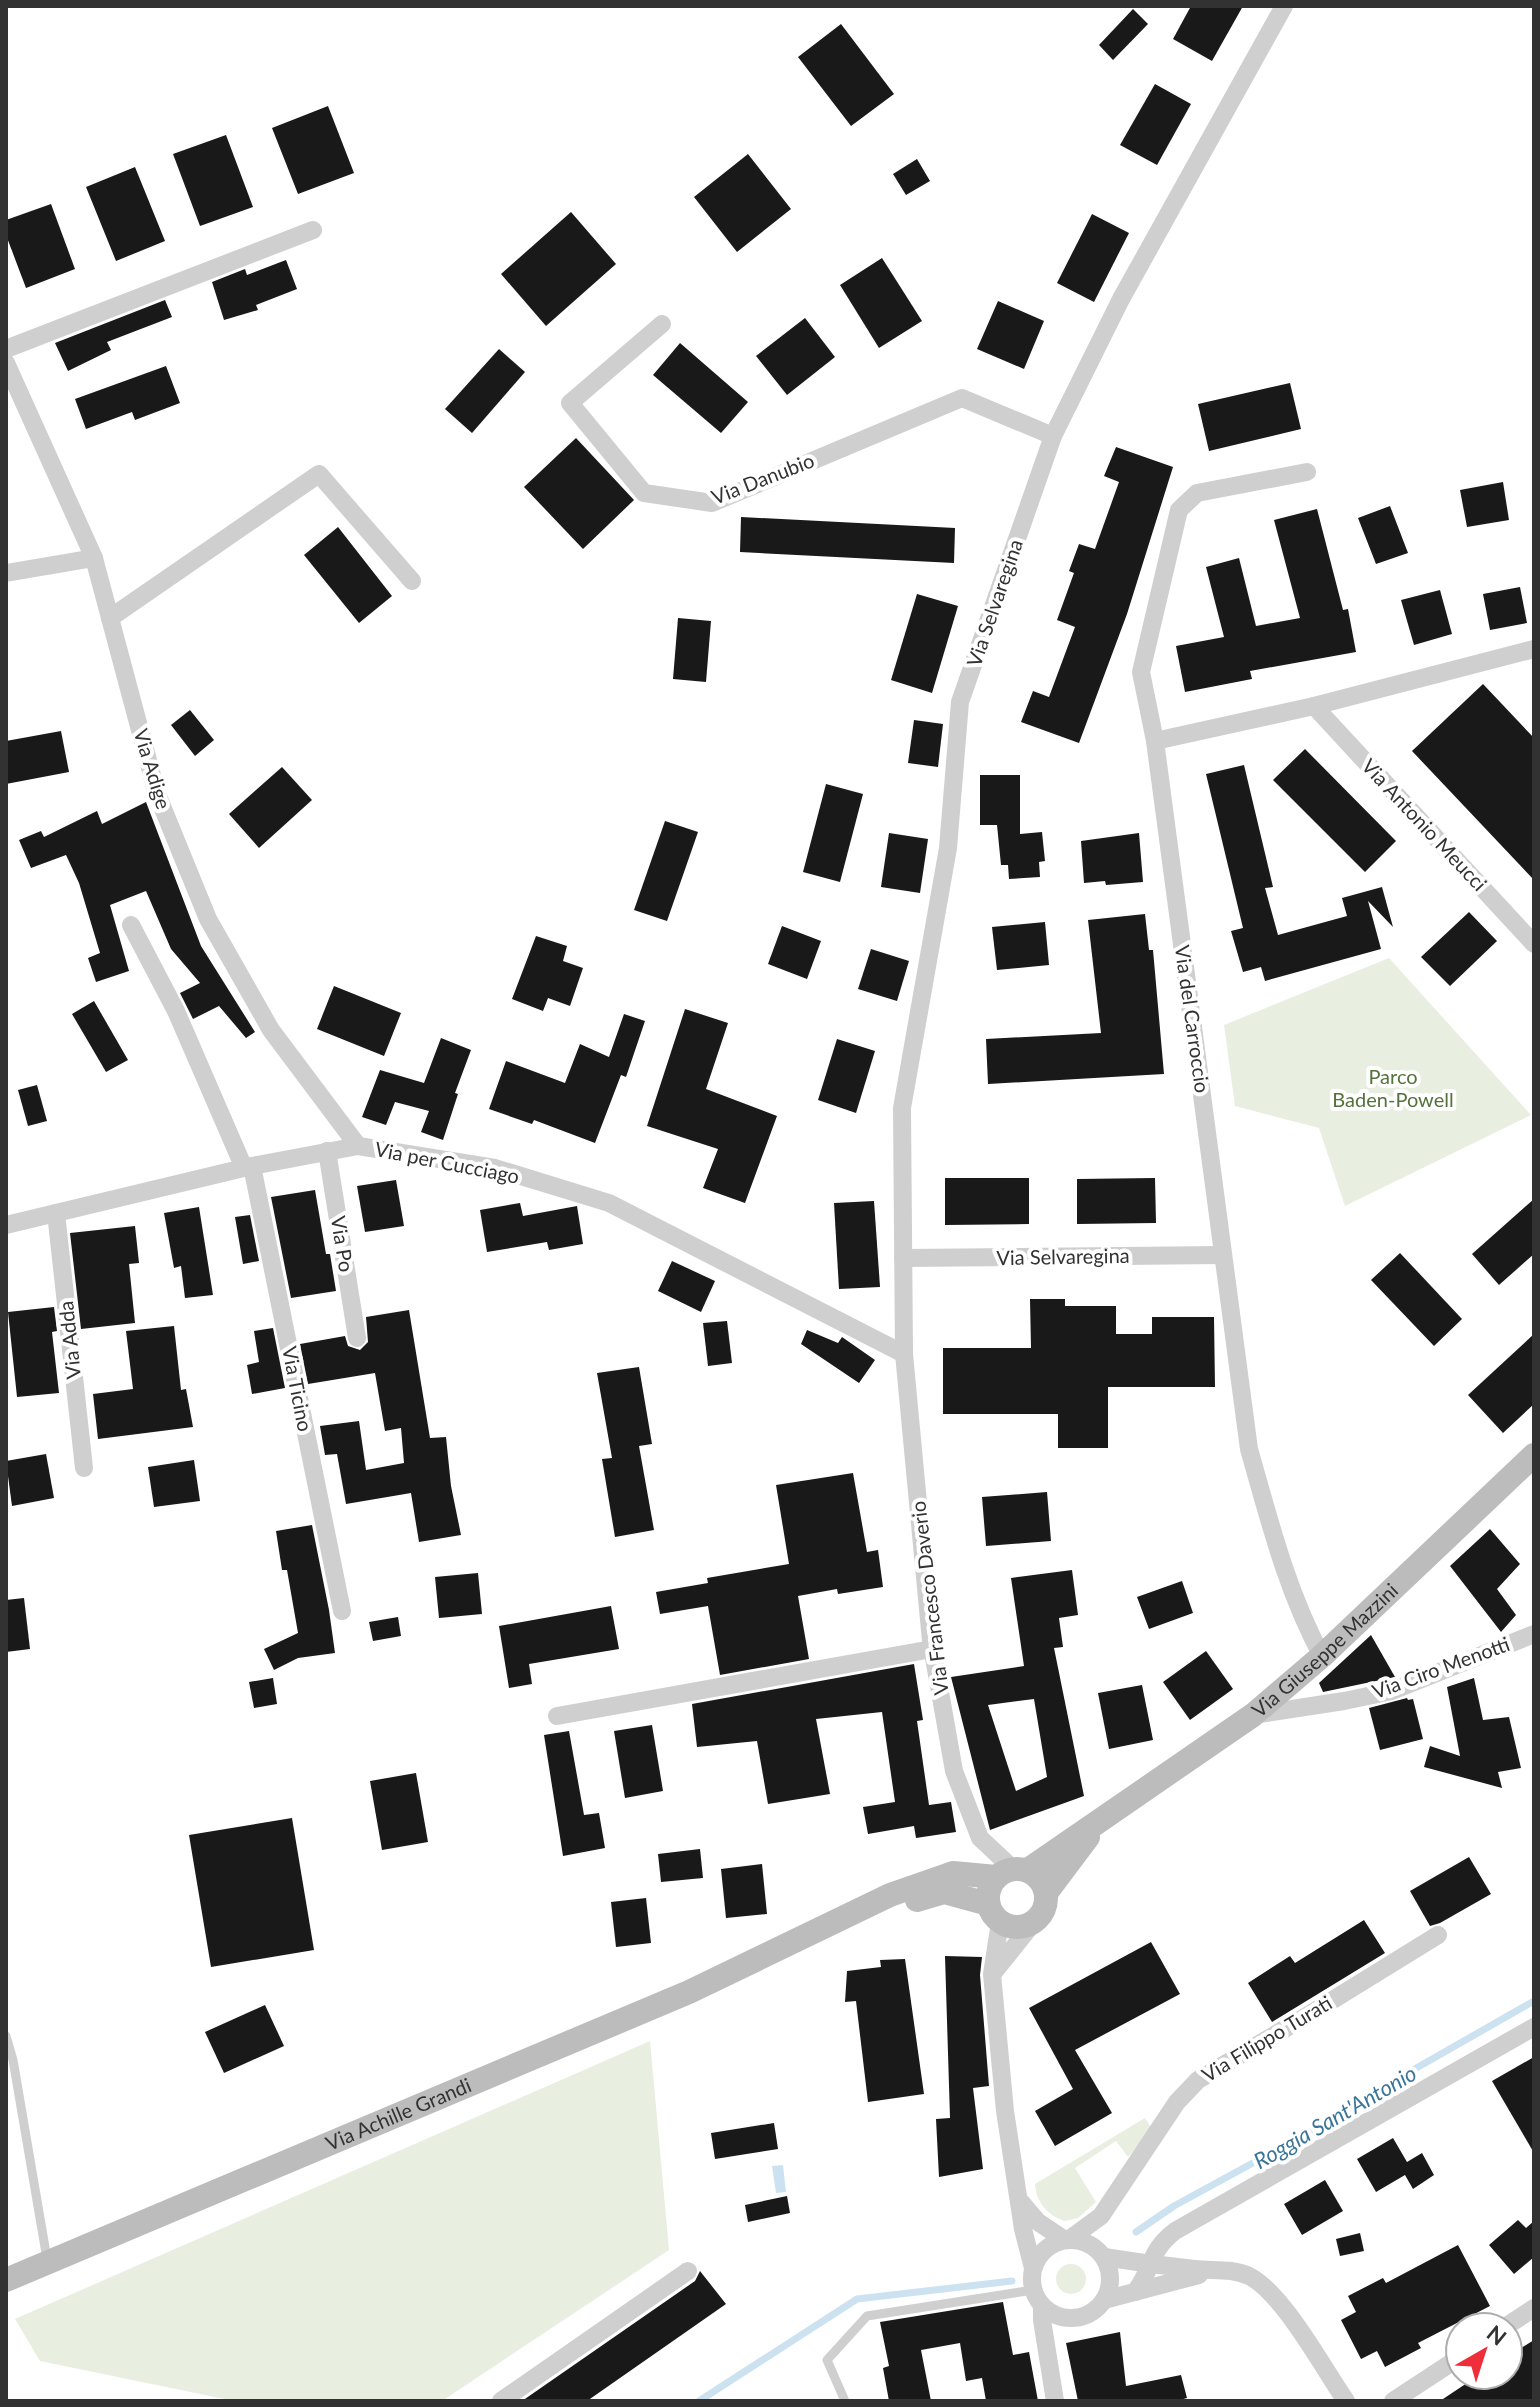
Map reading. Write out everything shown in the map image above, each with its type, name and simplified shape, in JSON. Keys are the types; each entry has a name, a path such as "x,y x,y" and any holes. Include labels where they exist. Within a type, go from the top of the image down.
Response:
{"main road":[{"name":"Via Giuseppe Mazzini","path":"1012,1872 1099,1823 1253,1715 1322,1656 1534,1455"},
{"name":"Via Giuseppe Mazzini","path":"1046,1893 1099,1823"},
{"path":"1012,1872 1041,1881 1046,1893 1045,1907 1034,1922 1012,1926 994,1913 988,1891 1012,1872"},
{"name":"Via Achille Grandi","path":"6,2280 689,1992 890,1895 941,1876 1012,1872"},
{"name":"Via Achille Grandi","path":"790,1944 944,1892 994,1913"}],"street":[{"name":"Via Selvaregina","path":"904,1354 902,1108 948,848 960,702 1053,436 1121,299 1284,6"},
{"path":"6,349 313,230"},
{"name":"Via Danubio","path":"662,324 570,403 644,493 712,503 962,398 1053,436"},
{"name":"Via Adige","path":"6,363 94,558 157,794 208,919 271,1030 358,1146"},
{"name":"Via del Carroccio","path":"1307,472 1197,493 1179,510 1141,672 1155,741 1249,1449 1275,1543 1309,1633 1322,1656"},
{"path":"110,618 319,474 412,581"},
{"path":"6,573 94,558"},
{"path":"1155,741 1314,706 1534,649"},
{"name":"Via Antonio Meucci","path":"1314,706 1534,944"},
{"name":"Via Ticino","path":"131,925 176,1011 248,1167 342,1611"},
{"name":"Via per Cucciago","path":"6,1225 248,1167 358,1146 495,1168 609,1203 904,1354"},
{"name":"Via Po","path":"327,1151 357,1338"},
{"name":"Via Adda","path":"56,1213 84,1468"},
{"name":"Via Selvaregina","path":"903,1258 1223,1255"},
{"name":"Via Francesco Daverio","path":"904,1354 932,1649 954,1771 980,1838 1012,1872"},
{"name":"Via Ciro Menotti","path":"1253,1715 1392,1691 1534,1634"},
{"path":"557,1716 932,1649"},
{"path":"994,1913 992,1974 1005,2111 1023,2229 1048,2345 1055,2401"},
{"path":"992,1974 1034,1922"},
{"name":"Via Filippo Turati","path":"1101,2254 1096,2235 1101,2216 1177,2102 1198,2080 1438,1935"},
{"path":"1135,2292 1145,2278 1153,2253 1175,2231 1534,2027"},
{"path":"1021,2202 1038,2222 1068,2239 1080,2240 1101,2254 1150,2265 1230,2270 1249,2277 1267,2289 1346,2401"},
{"name":"Via Filippo Turati","path":"1068,2239 1101,2216"},
{"path":"1033,2268 1045,2249 1068,2239"},
{"path":"1048,2345 1057,2327 1066,2318 1088,2315 1104,2300 1110,2279 1101,2254"},
{"path":"501,2401 688,2271"},
{"path":"1104,2300 1213,2271"},
{"path":"1038,2298 1066,2318"},
{"path":"1393,2401 1444,2368"}],"lane":[{"path":"6,2036 13,2060 47,2262"},
{"path":"845,2401 827,2360 867,2316 1038,2298"}],"green space":[{"name":"Parco Baden-Powell","path":"1389,958 1531,1115 1345,1206 1319,1128 1235,1106 1224,1025"},
{"path":"650,2041 669,2250 442,2401 234,2401 40,2361 15,2319"},
{"path":"1145,2118 1152,2129 1128,2157 1116,2141 1075,2168 1096,2202 1078,2218 1065,2221 1053,2216 1044,2207 1035,2184"},
{"path":"1071,2264 1081,2269 1086,2279 1081,2289 1071,2294 1061,2289 1056,2279 1061,2269"}],"water":[{"path":"783,2165 786,2192 776,2193 772,2166"}],"building":[{"path":"1191,6 1243,6 1212,61 1173,39"},
{"path":"1133,9 1148,24 1113,60 1099,45"},
{"path":"841,24 894,94 851,126 798,57"},
{"path":"1155,84 1191,104 1157,165 1120,145"},
{"path":"328,106 354,173 298,194 272,128"},
{"path":"226,135 253,207 200,226 173,154"},
{"path":"748,154 791,209 737,252 694,197"},
{"path":"917,159 930,181 906,195 893,174"},
{"path":"135,167 165,241 116,261 86,187"},
{"path":"51,204 75,269 26,288 6,235 6,220"},
{"path":"571,212 616,264 546,326 501,274"},
{"path":"1092,214 1129,233 1094,302 1057,283"},
{"path":"882,258 922,321 879,348 840,285"},
{"path":"286,260 297,289 256,305 258,310 224,320 212,282 245,269 247,275"},
{"path":"165,300 172,317 107,342 111,350 68,371 55,343"},
{"path":"998,301 1044,321 1024,369 977,349"},
{"path":"805,318 835,357 787,395 756,356"},
{"path":"680,343 748,402 721,433 653,375"},
{"path":"499,349 525,372 472,433 445,409"},
{"path":"166,366 180,403 135,420 132,412 86,429 75,399"},
{"path":"1290,383 1301,429 1209,451 1198,404"},
{"path":"576,438 634,500 583,549 524,487"},
{"path":"1116,447 1173,467 1127,614 1079,743 1021,722 1033,691 1049,697 1075,627 1057,620 1074,573 1069,571 1079,544 1095,549 1119,482 1104,476"},
{"path":"1503,482 1509,520 1467,527 1460,490"},
{"path":"1390,506 1408,553 1376,564 1358,518"},
{"path":"1317,509 1343,610 1348,609 1356,652 1250,671 1252,679 1185,692 1176,646 1224,637 1206,567 1239,558 1256,626 1300,618 1274,520"},
{"path":"741,517 955,528 954,563 740,552"},
{"path":"338,527 392,596 359,623 304,555"},
{"path":"1520,587 1527,623 1490,630 1483,594"},
{"path":"1440,590 1452,634 1414,645 1401,600"},
{"path":"917,594 958,606 932,693 891,680"},
{"path":"678,618 711,621 706,682 673,679"},
{"path":"1483,684 1534,738 1534,880 1412,751"},
{"path":"190,710 214,740 195,756 171,725"},
{"path":"914,720 943,724 938,767 908,763"},
{"path":"61,731 69,772 6,784 6,741"},
{"path":"1305,749 1396,841 1365,872 1273,780"},
{"path":"1244,765 1273,887 1265,888 1278,935 1347,916 1342,898 1382,887 1393,927 1368,901 1381,949 1265,981 1261,967 1243,972 1231,931 1243,928 1206,774"},
{"path":"282,767 312,800 259,848 229,814"},
{"path":"980,775 1020,775 1020,834 1042,832 1045,861 1039,862 1040,877 1009,879 1008,865 1001,865 997,825 980,825"},
{"path":"826,784 863,794 840,882 803,872"},
{"path":"146,802 201,946 255,1032 246,1038 219,1006 193,1019 180,993 200,983 171,949 146,891 110,905 129,971 96,982 88,958 100,953 79,883 66,855 31,868 19,840 41,831 44,837 97,811 102,824"},
{"path":"665,821 698,832 667,921 634,910"},
{"path":"889,833 928,839 920,893 881,887"},
{"path":"1139,833 1143,882 1084,883 1081,841"},
{"path":"1469,912 1497,941 1450,986 1421,957"},
{"path":"1145,914 1149,950 1153,950 1164,1074 988,1084 986,1039 1101,1033 1088,920"},
{"path":"1045,922 1049,965 997,970 992,927"},
{"path":"782,926 821,941 807,979 768,964"},
{"path":"536,936 567,946 563,961 583,968 570,1006 548,998 543,1011 512,999"},
{"path":"871,949 909,961 897,1001 858,989"},
{"path":"334,986 401,1013 384,1056 317,1029"},
{"path":"94,1001 128,1060 106,1072 72,1014"},
{"path":"685,1009 728,1023 706,1089 777,1116 745,1203 703,1188 718,1149 647,1126"},
{"path":"624,1014 645,1021 626,1077 621,1075 595,1143 534,1120 532,1124 489,1109 506,1061 565,1083 580,1044 609,1057"},
{"path":"441,1038 471,1050 455,1093 458,1094 443,1140 421,1132 429,1111 395,1102 386,1125 362,1117 380,1070 424,1083"},
{"path":"837,1039 875,1051 856,1113 818,1100"},
{"path":"37,1085 47,1121 28,1126 18,1090"},
{"path":"945,1178 1029,1178 1029,1224 945,1225"},
{"path":"1155,1178 1156,1223 1077,1224 1077,1179"},
{"path":"396,1180 404,1226 365,1232 357,1186"},
{"path":"315,1190 336,1291 291,1298 271,1197"},
{"path":"1534,1199 1534,1254 1499,1285 1472,1254"},
{"path":"874,1201 880,1287 839,1289 834,1203"},
{"path":"520,1203 523,1216 577,1206 583,1244 549,1250 547,1242 487,1252 480,1210"},
{"path":"199,1207 213,1295 185,1298 181,1266 174,1268 164,1213"},
{"path":"250,1215 259,1261 243,1264 235,1217"},
{"path":"135,1226 139,1263 129,1264 135,1323 81,1329 70,1233"},
{"path":"1400,1253 1462,1319 1434,1346 1371,1280"},
{"path":"672,1261 715,1281 701,1312 658,1291"},
{"path":"1030,1299 1065,1299 1065,1306 1116,1306 1116,1334 1152,1334 1152,1317 1214,1317 1215,1387 1108,1387 1108,1448 1058,1448 1058,1414 943,1414 943,1348 1031,1348"},
{"path":"54,1307 57,1331 52,1332 59,1393 17,1397 8,1312"},
{"path":"409,1310 430,1438 446,1437 451,1486 461,1535 419,1542 411,1493 346,1504 337,1454 325,1455 320,1426 359,1421 366,1470 404,1463 401,1428 385,1431 375,1373 308,1384 300,1344 345,1336 348,1346 360,1350 368,1342 366,1317"},
{"path":"727,1321 732,1363 708,1366 703,1323"},
{"path":"174,1326 181,1390 186,1389 193,1427 98,1439 93,1394 133,1389 126,1331"},
{"path":"273,1328 285,1388 252,1394 247,1365 259,1362 254,1331"},
{"path":"807,1330 838,1343 842,1337 875,1360 859,1383 801,1344"},
{"path":"1534,1334 1534,1404 1503,1433 1468,1395"},
{"path":"639,1367 652,1444 639,1446 654,1530 615,1537 602,1459 612,1458 597,1373"},
{"path":"46,1454 54,1498 12,1506 6,1461"},
{"path":"194,1460 200,1501 154,1507 148,1467"},
{"path":"853,1473 867,1552 878,1550 883,1587 838,1594 837,1589 798,1596 809,1659 720,1675 708,1606 660,1614 656,1592 708,1583 707,1578 789,1564 776,1485"},
{"path":"1047,1492 1051,1541 986,1546 982,1497"},
{"path":"312,1525 335,1653 298,1658 274,1670 264,1649 298,1633 287,1570 282,1570 276,1531"},
{"path":"1490,1529 1520,1564 1497,1589 1516,1615 1501,1632 1450,1566"},
{"path":"1072,1570 1078,1615 1059,1618 1063,1647 1054,1648 1084,1796 990,1830 951,1677 1024,1666 1011,1578","holes":["1034,1699 1047,1777 1016,1791 988,1705"]},
{"path":"478,1573 482,1614 439,1618 435,1577"},
{"path":"1182,1581 1193,1613 1149,1629 1137,1597"},
{"path":"24,1598 30,1649 6,1652 6,1600"},
{"path":"611,1606 619,1649 529,1664 532,1684 509,1688 499,1626"},
{"path":"398,1617 401,1636 373,1641 369,1622"},
{"path":"1371,1635 1395,1677 1323,1692 1319,1683"},
{"path":"1206,1651 1233,1689 1190,1720 1163,1682"},
{"path":"914,1664 923,1720 917,1721 929,1805 951,1802 956,1832 916,1838 914,1826 868,1834 863,1807 895,1802 882,1712 816,1719 830,1794 768,1804 757,1741 697,1747 692,1704"},
{"path":"273,1678 277,1704 254,1708 249,1682"},
{"path":"1474,1678 1483,1720 1509,1717 1521,1768 1498,1772 1502,1788 1424,1767 1430,1746 1460,1756 1447,1687"},
{"path":"1142,1685 1153,1740 1109,1749 1098,1693"},
{"path":"1413,1699 1423,1739 1380,1750 1369,1708"},
{"path":"652,1725 663,1791 625,1798 614,1731"},
{"path":"569,1731 584,1815 599,1813 605,1848 563,1856 544,1735"},
{"path":"416,1773 428,1842 382,1850 370,1781"},
{"path":"292,1818 314,1950 211,1967 189,1835"},
{"path":"700,1849 703,1878 661,1882 658,1854"},
{"path":"1469,1857 1491,1894 1430,1926 1410,1891"},
{"path":"762,1864 767,1914 726,1918 721,1869"},
{"path":"646,1898 651,1943 616,1947 611,1902"},
{"path":"1364,1920 1385,1953 1272,2022 1248,1983 1290,1956 1295,1963"},
{"path":"1151,1942 1180,1994 1075,2050 1112,2113 1055,2146 1035,2111 1073,2089 1029,2008"},
{"path":"945,1956 982,1957 980,1975 989,2086 973,2088 983,2169 939,2177 936,2119 950,2118"},
{"path":"905,1959 924,2094 868,2102 856,2001 845,2002 847,1971 881,1967 880,1960"},
{"path":"265,2005 284,2046 224,2073 205,2032"},
{"path":"1534,2057 1534,2153 1492,2081"},
{"path":"774,2123 778,2149 715,2159 711,2133"},
{"path":"1393,2138 1407,2162 1422,2153 1434,2175 1413,2189 1405,2175 1376,2192 1357,2159"},
{"path":"1325,2180 1343,2211 1302,2235 1284,2204"},
{"path":"787,2196 790,2213 748,2222 745,2205"},
{"path":"1518,2220 1526,2228 1534,2221 1534,2257 1514,2274 1489,2245"},
{"path":"1360,2233 1364,2251 1340,2256 1336,2239"},
{"path":"1458,2245 1490,2306 1480,2311 1444,2311 1444,2330 1418,2343 1421,2348 1385,2367 1377,2351 1361,2359 1341,2320 1356,2312 1348,2296 1383,2278 1386,2283"},
{"path":"700,2271 726,2304 587,2401 522,2401 695,2281"},
{"path":"1003,2302 1013,2355 1029,2352 1038,2401 986,2401 982,2378 966,2381 960,2343 921,2350 931,2401 889,2401 883,2368 889,2366 880,2322"},
{"path":"1120,2332 1126,2386 1181,2375 1187,2398 1176,2401 1078,2401 1066,2343"},
{"path":"1534,2340 1534,2401 1440,2401 1455,2391 1524,2391 1524,2346"}],"waterway":[{"name":"Roggia Sant'Antonio","path":"1136,2232 1174,2206 1337,2117 1390,2083 1534,2001"},
{"name":"Roggia Sant'Antonio","path":"699,2401 857,2299 1012,2281"}]}
